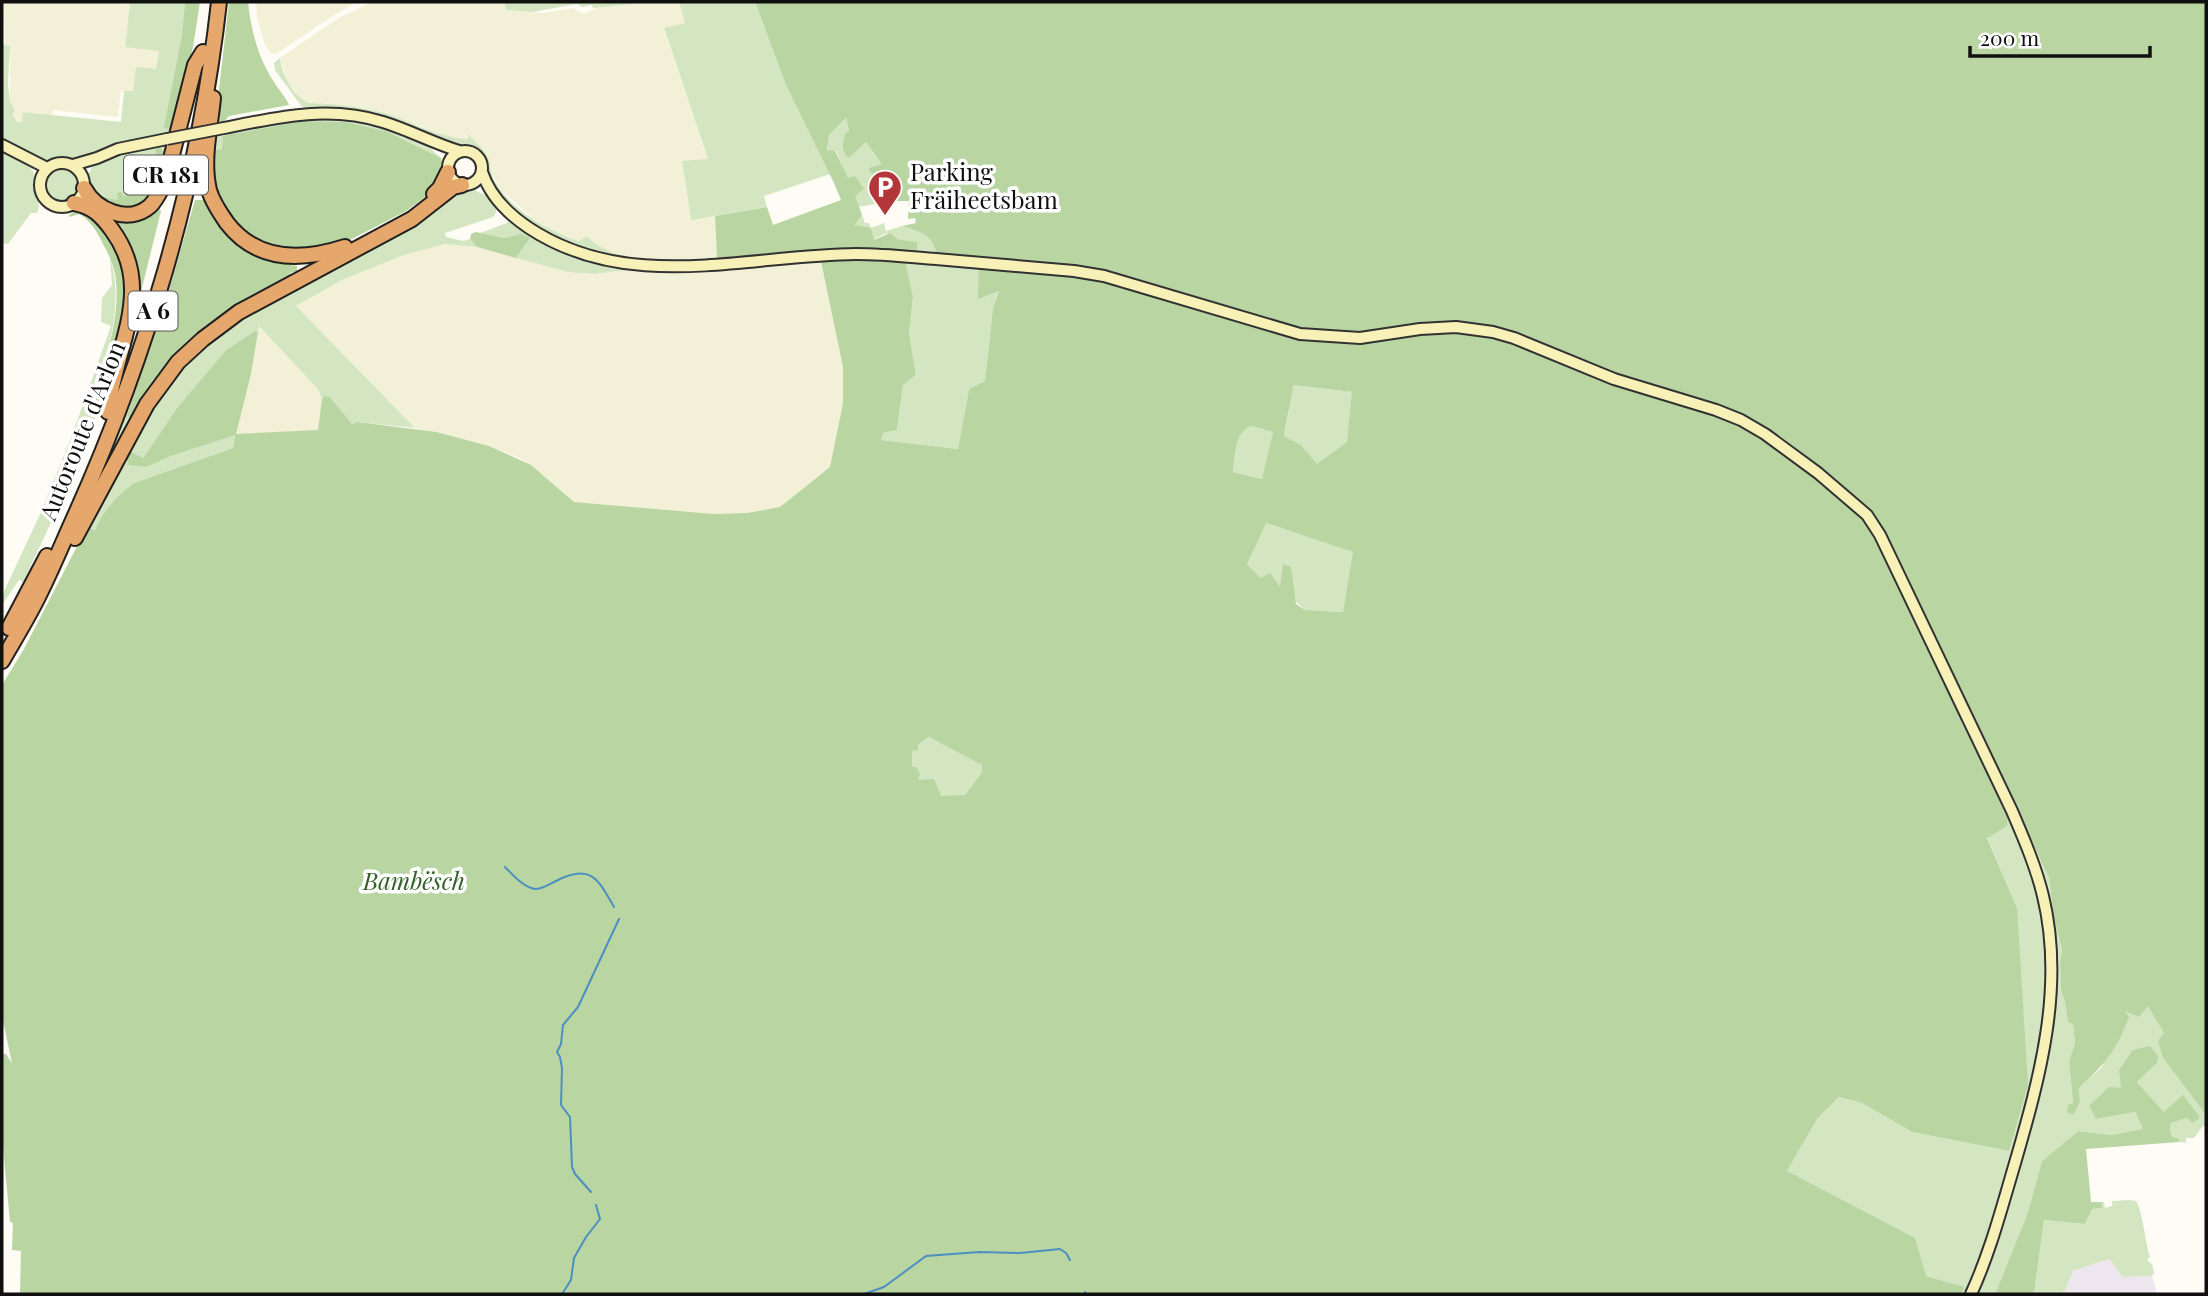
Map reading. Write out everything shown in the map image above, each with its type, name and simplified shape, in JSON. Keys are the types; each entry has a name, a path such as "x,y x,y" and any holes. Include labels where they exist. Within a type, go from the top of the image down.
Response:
{"highway":[{"name":"Autoroute d'Arlon","path":"2,642 52,545 108,412 142,314 181,168 203,52 216,5"},
{"name":"Autoroute d'Arlon","path":"2,661 38,596 106,443 157,296 173,241 198,132 216,5"},
{"path":"216,5 220,35 206,167 209,191 219,213 233,230 255,247 276,255 298,257 321,255 348,246 408,214 429,199 440,188 448,167"},
{"name":"CR 181","path":"83,182 89,199 110,212 141,212 157,198 164,182 195,65 203,52"},
{"path":"38,596 56,572 136,422 178,362 220,324 239,312 412,219 453,187 466,185"},
{"name":"A 6","path":"74,203 90,207 111,228 125,253 131,272 132,315 110,392 108,412"}],"main road":[{"name":"CR 181","path":"72,165 118,149 167,139 284,116 334,113 382,122 459,151"},
{"name":"CR 181","path":"427,140 448,167"},
{"path":"2,145 47,168"},
{"path":"497,200 485,183 478,157 469,151 459,151 450,158 448,167 453,181 478,188 497,200 524,224 562,247 604,261 626,265 690,266 857,254 890,255 1104,276 1300,334 1360,338 1456,327 1493,332 1614,379 1741,420 1818,473 1867,515 1880,535 2012,811 2035,869 2049,928 2052,977 2044,1046 2001,1209 1971,1294"},
{"path":"19,154 33,171 41,194 49,203 61,207 74,203 78,199 83,182 72,165 59,162 47,168 39,182"},
{"name":"CR 181","path":"83,182 97,158"},
{"path":"466,185 477,180 481,172"}],"shaded area":[{"path":"2109,1259 2123,1277 2152,1276 2157,1294 2057,1294 2065,1291 2073,1271"}],"green space":[{"path":"4,2 130,2 125,46 159,50 156,69 133,92 121,91 118,117 53,110 52,115 24,112 22,122 17,122 12,114 14,110 10,101 10,46 5,45"},
{"path":"130,2 185,2 176,120 167,157 157,159 155,168 150,165 139,170 143,173 136,192 129,196 117,194 119,200 102,203 87,189 88,175 96,159 63,159 39,164 20,156 33,171 39,207 37,213 31,213 8,244 2,243 2,44 10,46 8,85 10,101 15,111 12,114 17,122 22,122 23,112 121,122 124,91 133,91 136,67 156,69 159,51 125,47"},
{"path":"185,2 200,2 193,47 176,120 169,129 164,128 182,35"},
{"path":"229,2 248,2 260,54 268,73 289,105 229,116 223,123 215,125"},
{"path":"256,2 357,2 276,54 271,53 265,45 257,18"},
{"path":"372,2 504,2 506,10 543,13 572,8 585,14 599,7 632,2 679,2 685,23 664,29 708,160 682,162 691,219 715,216 717,258 661,260 628,257 597,246 587,236 579,241 564,236 531,217 502,191 493,177 482,148 475,144 470,134 468,139 449,137 360,107 301,100 287,81 280,58 337,19"},
{"path":"504,2 633,4 593,8 592,5 582,7 577,4 532,12 506,10"},
{"path":"679,2 755,2 786,85 830,174 764,196 767,207 691,220 682,161 708,159 664,28 685,23"},
{"name":"Bambësch","path":"755,2 2206,2 2206,1115 2163,1058 2158,1041 2164,1033 2148,1006 2139,1017 2125,1011 2129,1017 2114,1048 2103,1064 2079,1088 2080,1102 2073,1115 2067,1112 2068,1105 2073,1103 2069,1061 2075,1043 2073,1024 2068,1022 2061,991 2062,950 2054,918 2049,878 2017,809 1996,776 2008,814 2007,826 1987,838 2017,908 2028,1085 2009,1151 1912,1132 1862,1103 1839,1097 1817,1119 1787,1171 1915,1238 1926,1276 1965,1287 1961,1294 20,1294 21,1251 12,1250 13,1223 10,1222 2,1136 2,1054 6,1054 12,1063 2,1016 2,685 24,649 87,527 95,530 111,504 134,483 233,448 235,435 146,467 129,465 126,457 131,452 143,458 177,408 226,350 255,331 258,332 251,374 236,434 318,430 322,399 325,396 330,397 352,424 358,422 436,432 489,446 531,465 574,502 714,514 747,513 780,507 830,467 843,403 843,367 819,252 724,260 717,258 715,216 767,207 773,225 841,200 786,85","holes":["846,118 849,131 845,134 843,147 846,155 849,158 866,142 882,164 869,168 870,173 889,177 890,181 879,185 880,190 887,188 890,201 909,201 908,219 915,218 916,223 902,226 927,236 934,245 939,260 979,263 978,299 999,291 993,308 985,381 969,389 958,449 881,440 883,433 897,430 903,385 916,375 909,333 913,297 904,257 917,250 917,242 897,239 890,233 874,240 871,228 854,225 862,215 855,196 864,189 855,176 848,178 835,151 827,150 829,135","1293,385 1352,392 1347,442 1317,464 1301,445 1284,436","1251,426 1273,432 1262,479 1233,472 1237,445 1246,429","1266,523 1353,552 1343,612 1305,610 1296,604 1291,567 1283,564 1280,587 1270,573 1261,578 1247,564","929,737 982,765 982,772 965,795 941,796 934,779 918,780 920,774 916,767 912,767 912,751 918,750 918,744"]},
{"path":"280,58 289,84 309,103 375,111 457,138 468,139 469,133 484,151 494,180 510,201 531,218 567,237 579,241 587,236 615,254 649,260 724,260 819,251 821,263 717,270 626,270 595,274 568,272 516,258 530,238 505,238 480,233 507,223 510,219 497,201 493,217 445,233 446,237 463,241 470,239 477,247 445,244 404,255 342,280 296,306 415,428 358,422 352,424 330,397 322,399 318,389 259,326 258,332 255,331 226,350 177,408 143,458 146,467 235,434 233,448 134,483 95,530 87,527 144,421 164,391 184,365 223,328 448,193 470,188 496,200 485,174 483,158 474,149 446,145 398,121 359,110 302,107 275,70 274,63"},
{"path":"353,118 390,128 403,138 419,141 441,158 386,131 345,122 304,121 223,149 211,150 213,135 297,119"},
{"path":"846,118 849,158 866,142 883,165 870,173 889,177 890,181 879,184 887,188 890,201 859,207 836,151 827,151 829,135"},
{"path":"304,121 345,122 386,131 441,158 443,167 436,177 436,185 427,196 406,211 346,242 320,251 274,250 240,232 214,191 211,150 222,149 223,136"},
{"path":"160,147 167,157 155,190 145,203 126,210 102,203 103,197 118,200 117,193 122,192 123,196 138,189 143,173 139,170 132,172 131,169 141,162 150,165 146,173 151,176 157,160 155,149"},
{"path":"61,169 72,174 77,185 72,196 61,201 50,196 45,185 50,174"},
{"path":"195,200 204,200 216,214 288,260 291,265 297,266 297,271 236,307 133,419 127,416"},
{"path":"157,206 161,211 135,316 114,226 115,222"},
{"path":"83,207 116,241 129,295 111,376 101,404 95,402 111,339 117,290 112,262 96,231 80,214 69,217"},
{"path":"862,215 871,228 884,223 886,231 902,226 926,234 934,244 979,263 999,290 993,308 985,381 969,389 958,449 881,440 883,433 897,430 903,385 916,375 909,333 913,297 903,257 917,242 897,239 886,233 873,240 854,225"},
{"path":"476,232 505,238 522,234 530,238 516,258 477,247 470,239 471,234"},
{"path":"445,244 477,247 568,272 595,274 626,270 717,270 821,263 843,367 843,403 830,467 780,507 747,513 714,514 574,502 519,458 489,446 415,428 296,306 342,280 404,255"},
{"path":"110,257 116,293 115,312 95,402 101,404 57,510 23,582 19,580 2,605 2,596 41,512 71,438 111,326 101,322 102,298 112,285"},
{"path":"168,283 171,283 128,416 133,419 95,488 134,389"},
{"path":"259,325 318,389 322,399 318,431 235,434 251,374"},
{"path":"1292,385 1353,392 1347,442 1317,465 1301,445 1284,436"},
{"path":"1251,426 1273,432 1263,479 1233,472 1239,439"},
{"path":"1265,523 1354,551 1343,612 1305,610 1280,587 1261,578 1247,564"},
{"path":"929,737 982,764 982,772 965,795 938,795 916,778 911,765 912,751"},
{"path":"1994,771 2017,809 2049,878 2054,918 2062,950 2061,991 2068,1021 2073,1024 2075,1043 2069,1061 2073,1103 2080,1102 2079,1088 2102,1067 2123,1010 2148,1005 2164,1033 2163,1058 2206,1115 2206,1126 2203,1126 2194,1138 2186,1138 2186,1143 2172,1137 2171,1123 2187,1118 2192,1123 2199,1119 2164,1112 2137,1082 2157,1063 2122,1089 2096,1119 2135,1112 2143,1129 2111,1135 2078,1131 2042,1161 2027,1215 1995,1294 1961,1294 1965,1287 1926,1276 1787,1171 1817,1119 1839,1097 1862,1103 1912,1132 2009,1151 2017,908 1987,837"},
{"path":"2150,1046 2158,1056 2157,1063 2137,1082 2164,1112 2183,1095 2199,1119 2192,1123 2187,1118 2171,1123 2172,1137 2179,1139 2179,1142 2086,1149 2091,1202 2101,1202 2102,1208 2092,1209 2085,1224 2044,1220 2034,1294 1995,1294 2027,1215 2042,1161 2078,1131 2111,1135 2143,1129 2135,1112 2096,1119 2089,1106 2109,1087 2121,1088 2119,1070 2133,1050"},
{"path":"2112,1201 2136,1201 2140,1212 2150,1257 2147,1260 2152,1264 2154,1273 2152,1276 2123,1277 2109,1259 2073,1271 2065,1291 2057,1294 2034,1294 2044,1220 2085,1224 2092,1209 2101,1208 2101,1202 2104,1202 2105,1208 2112,1206"}],"waterway":[{"path":"505,867 523,884 536,889 568,876 586,874 598,882 614,907"},
{"path":"591,1192 572,1167 570,1117 561,1105 562,1068 557,1052 561,1044 563,1025 578,1007 619,919"},
{"path":"562,1294 571,1280 574,1258 600,1219 596,1205"},
{"path":"864,1294 884,1287 926,1256 1060,1249 1070,1260"}],"place":[{"name":"Parking Fräiheetsbam","path":"885,217"}]}
